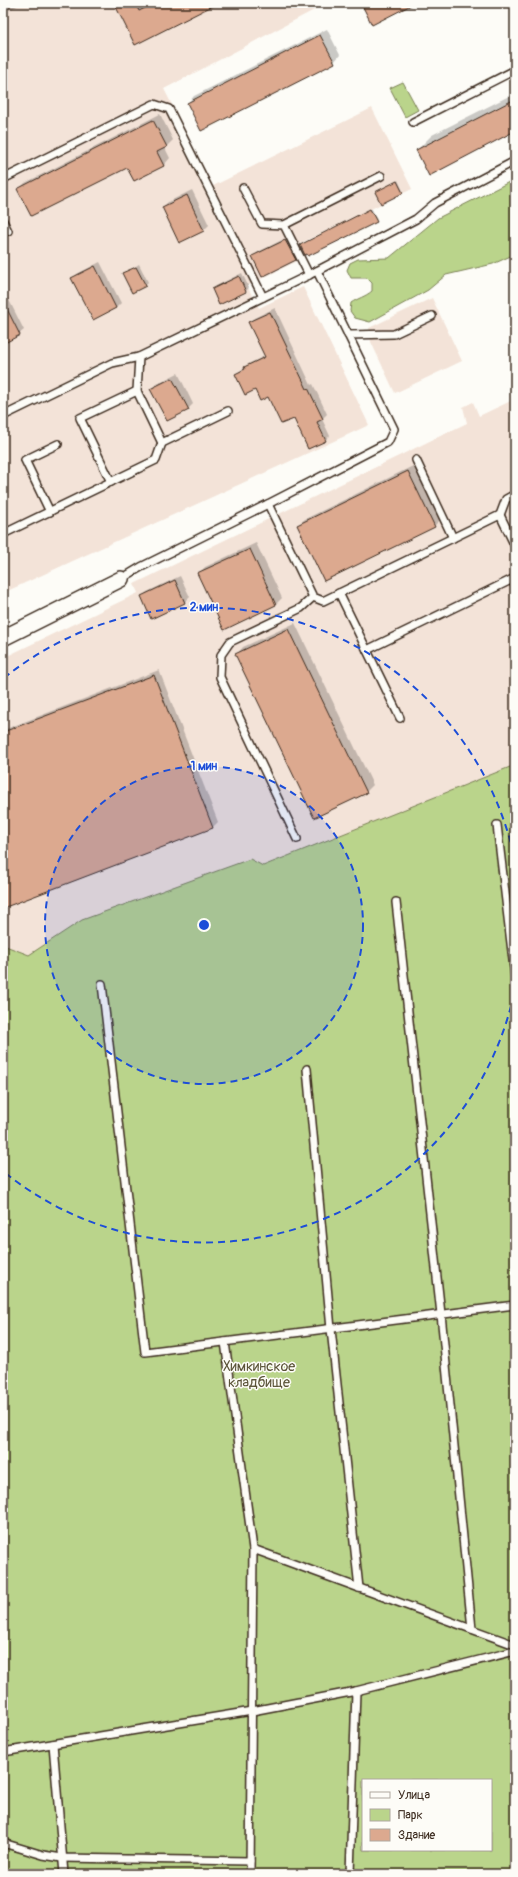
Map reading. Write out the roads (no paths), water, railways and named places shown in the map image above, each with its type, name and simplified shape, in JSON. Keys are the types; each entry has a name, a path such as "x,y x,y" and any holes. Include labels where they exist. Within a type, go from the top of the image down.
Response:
{"street":[{"path":"3,638 122,579"}],"lane":[{"path":"413,122 515,70"},
{"path":"3,179 154,104 169,109 263,297"},
{"path":"3,416 112,364 139,357 309,275 416,219 435,203 515,161"},
{"path":"243,188 262,224 284,225 381,176"},
{"path":"3,221 8,231"},
{"path":"284,225 309,275"},
{"path":"122,579 141,567 388,442 394,429 317,271"},
{"path":"348,335 394,334 432,316"},
{"path":"139,357 136,391 162,443"},
{"path":"111,482 80,418 136,391"},
{"path":"3,534 156,460 162,443 228,411"},
{"path":"50,512 25,460 58,444"},
{"path":"416,460 454,538"},
{"path":"268,504 313,597 323,601 500,515 506,498 515,494"},
{"path":"500,515 515,546"},
{"path":"367,650 515,578"},
{"path":"339,593 400,718"},
{"path":"297,839 220,677 221,655 230,642 301,608 313,597"},
{"path":"497,825 515,978"},
{"path":"396,902 441,1314 472,1630"},
{"path":"102,984 145,1352 515,1305"},
{"path":"307,1069 331,1329 359,1588"},
{"path":"225,1342 253,1549 250,1874"},
{"path":"253,1549 515,1645"},
{"path":"3,1752 252,1711 356,1691 515,1651"},
{"path":"350,1874 356,1691"},
{"path":"53,1744 64,1874"},
{"path":"3,1843 43,1855 62,1858 250,1861"}],"park label":[{"name":"Химкинское кладбище","path":"259,1374"}]}
